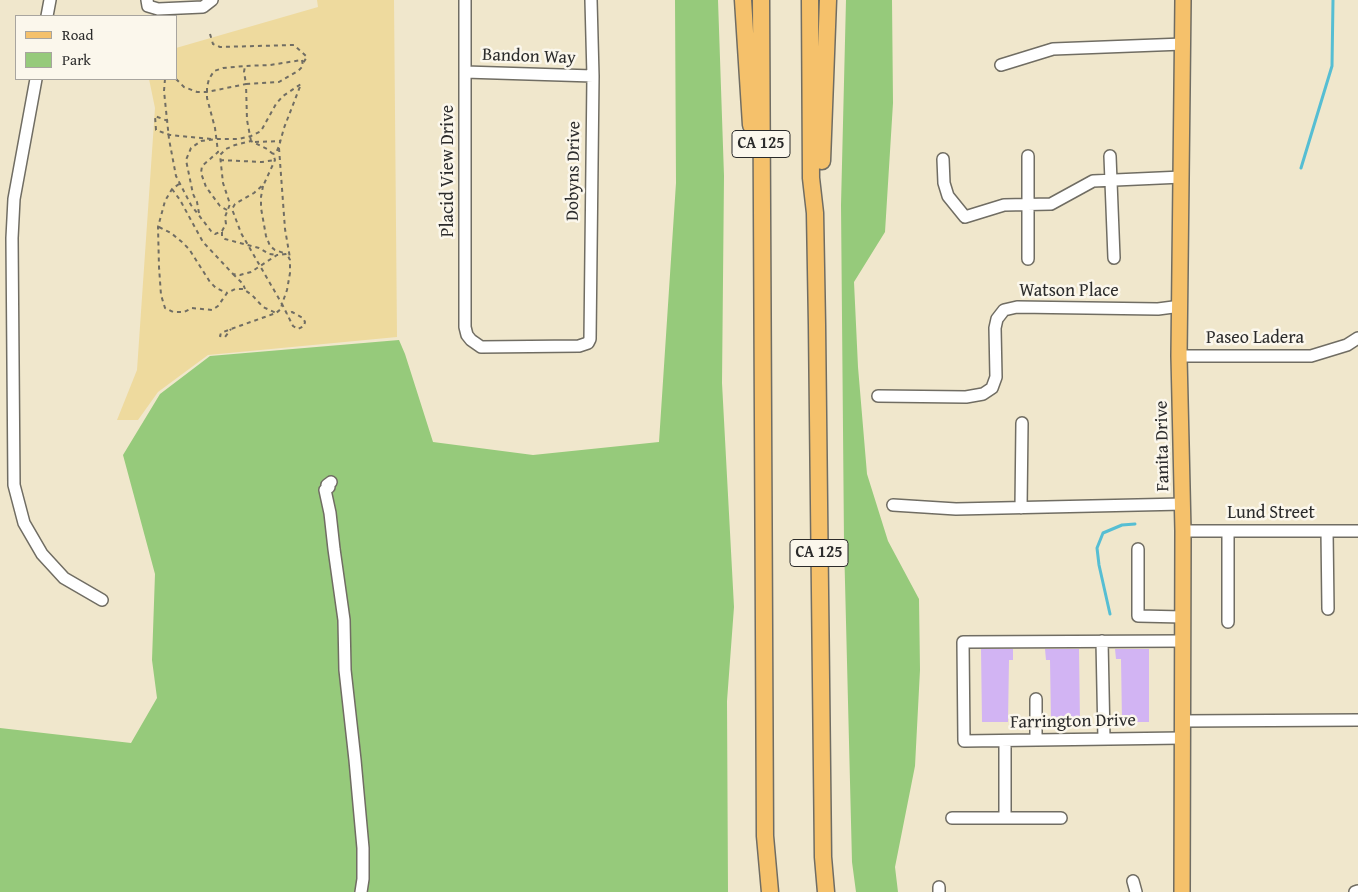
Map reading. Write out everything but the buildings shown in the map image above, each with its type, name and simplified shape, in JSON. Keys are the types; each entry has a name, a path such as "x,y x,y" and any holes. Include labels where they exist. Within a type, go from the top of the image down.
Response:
{"highway":[{"path":"743,0 762,287"},
{"name":"CA 125","path":"761,0 765,836 770,892"},
{"name":"CA 125","path":"810,0 812,178 815,213 823,856 826,892"},
{"path":"815,213 820,200 828,0"}],"main road":[{"name":"Fanita Drive","path":"1182,892 1183,504 1179,356 1183,0"}],"street":[{"path":"47,15 50,0"},
{"path":"147,0 148,6 158,10 203,7 212,0"},
{"name":"Placid View Drive","path":"465,0 465,327 467,334 471,340 482,347 579,346 588,343"},
{"name":"Dobyns Drive","path":"588,343 590,339 593,76 591,0"},
{"path":"1002,65 1053,49 1183,44"},
{"name":"Bandon Way","path":"465,72 593,76"},
{"path":"36,80 14,199 12,238 14,485 20,511 37,547 64,578 102,600"},
{"path":"1028,156 1028,259"},
{"path":"1110,156 1114,258"},
{"path":"943,159 944,183 948,196 964,217 1004,205 1050,204 1093,181 1182,177"},
{"name":"Watson Place","path":"878,396 966,396 983,394 992,388 996,377 995,328 1004,310 1017,307 1158,309 1181,306"},
{"name":"Paseo Ladera","path":"1179,356 1312,356 1347,345 1358,338"},
{"path":"0,422 12,422"},
{"path":"1021,508 1022,423"},
{"path":"331,482 327,485 330,487 325,490 330,513 344,620 346,670 362,848 363,879 361,892"},
{"path":"893,505 956,509 1183,504"},
{"path":"1326,530 1328,608"},
{"name":"Lund Street","path":"1183,531 1358,530"},
{"path":"1228,531 1228,622"},
{"path":"1138,549 1138,616 1183,617"},
{"path":"1104,739 1102,641 1183,640"},
{"name":"Farrington Drive","path":"1102,641 963,642 964,741 1182,738"},
{"path":"1036,699 1036,740"},
{"path":"1182,721 1358,720"},
{"path":"1005,740 1005,818"},
{"path":"952,818 1061,818"}],"path":[{"path":"177,80 189,90 206,92 246,84 279,82 298,71 303,66 307,57 294,45 220,47 213,44 210,34"},
{"path":"227,210 220,206 206,187 201,173 202,166 218,152 206,92 208,79 214,71 223,68 270,65 299,60 302,60 303,63"},
{"path":"245,66 247,120 252,142"},
{"path":"165,80 164,91 172,160 179,184 191,205 211,231 215,234 222,232"},
{"path":"168,122 155,116 156,130 169,135 214,139 239,139 251,136 261,131 276,104 283,96 301,84 284,128 280,146 279,163 290,260 287,290 281,309 276,313 231,329"},
{"path":"199,216 186,160 191,148 201,141 214,139"},
{"path":"277,256 259,248 225,240 222,237 226,224 225,217 230,204 223,183 220,155 226,149 235,145 252,142 281,141"},
{"path":"252,142 273,154 276,160"},
{"path":"273,154 276,154 280,146"},
{"path":"220,160 262,162 276,160"},
{"path":"276,160 264,184 261,208 266,236 270,246 287,254 290,260"},
{"path":"179,184 165,200 158,227 161,295 165,308 173,312 184,312 192,308 212,310 218,306 227,293 235,289 246,292 263,307 276,313"},
{"path":"264,184 254,193 235,204 232,209 241,233 293,326 298,329 304,326 303,318 292,312 287,314"},
{"path":"172,190 180,200 203,242 243,284 246,292"},
{"path":"158,227 171,233 182,242 189,249 210,282 216,288 227,293"},
{"path":"233,274 240,275 261,267 277,256 287,254"}],"green space":[{"path":"675,0 718,0 724,176 722,383 734,607 727,701 728,892 0,892 0,728 131,743 157,698 152,660 155,574 123,455 160,394 210,356 399,340 433,442 533,455 659,442 676,183"},
{"path":"846,0 892,0 893,103 885,232 854,282 858,367 867,474 888,541 919,599 920,670 915,766 895,867 898,892 856,892 852,862 844,542 841,205"}],"sand":[{"path":"317,0 394,0 397,337 208,355 158,392 138,420 117,420 137,370 155,108 149,80 178,80 178,47 318,7"}],"waterway":[{"path":"1301,168 1332,66 1333,0"},
{"path":"1110,614 1097,548 1103,533 1122,525 1135,524"}]}
